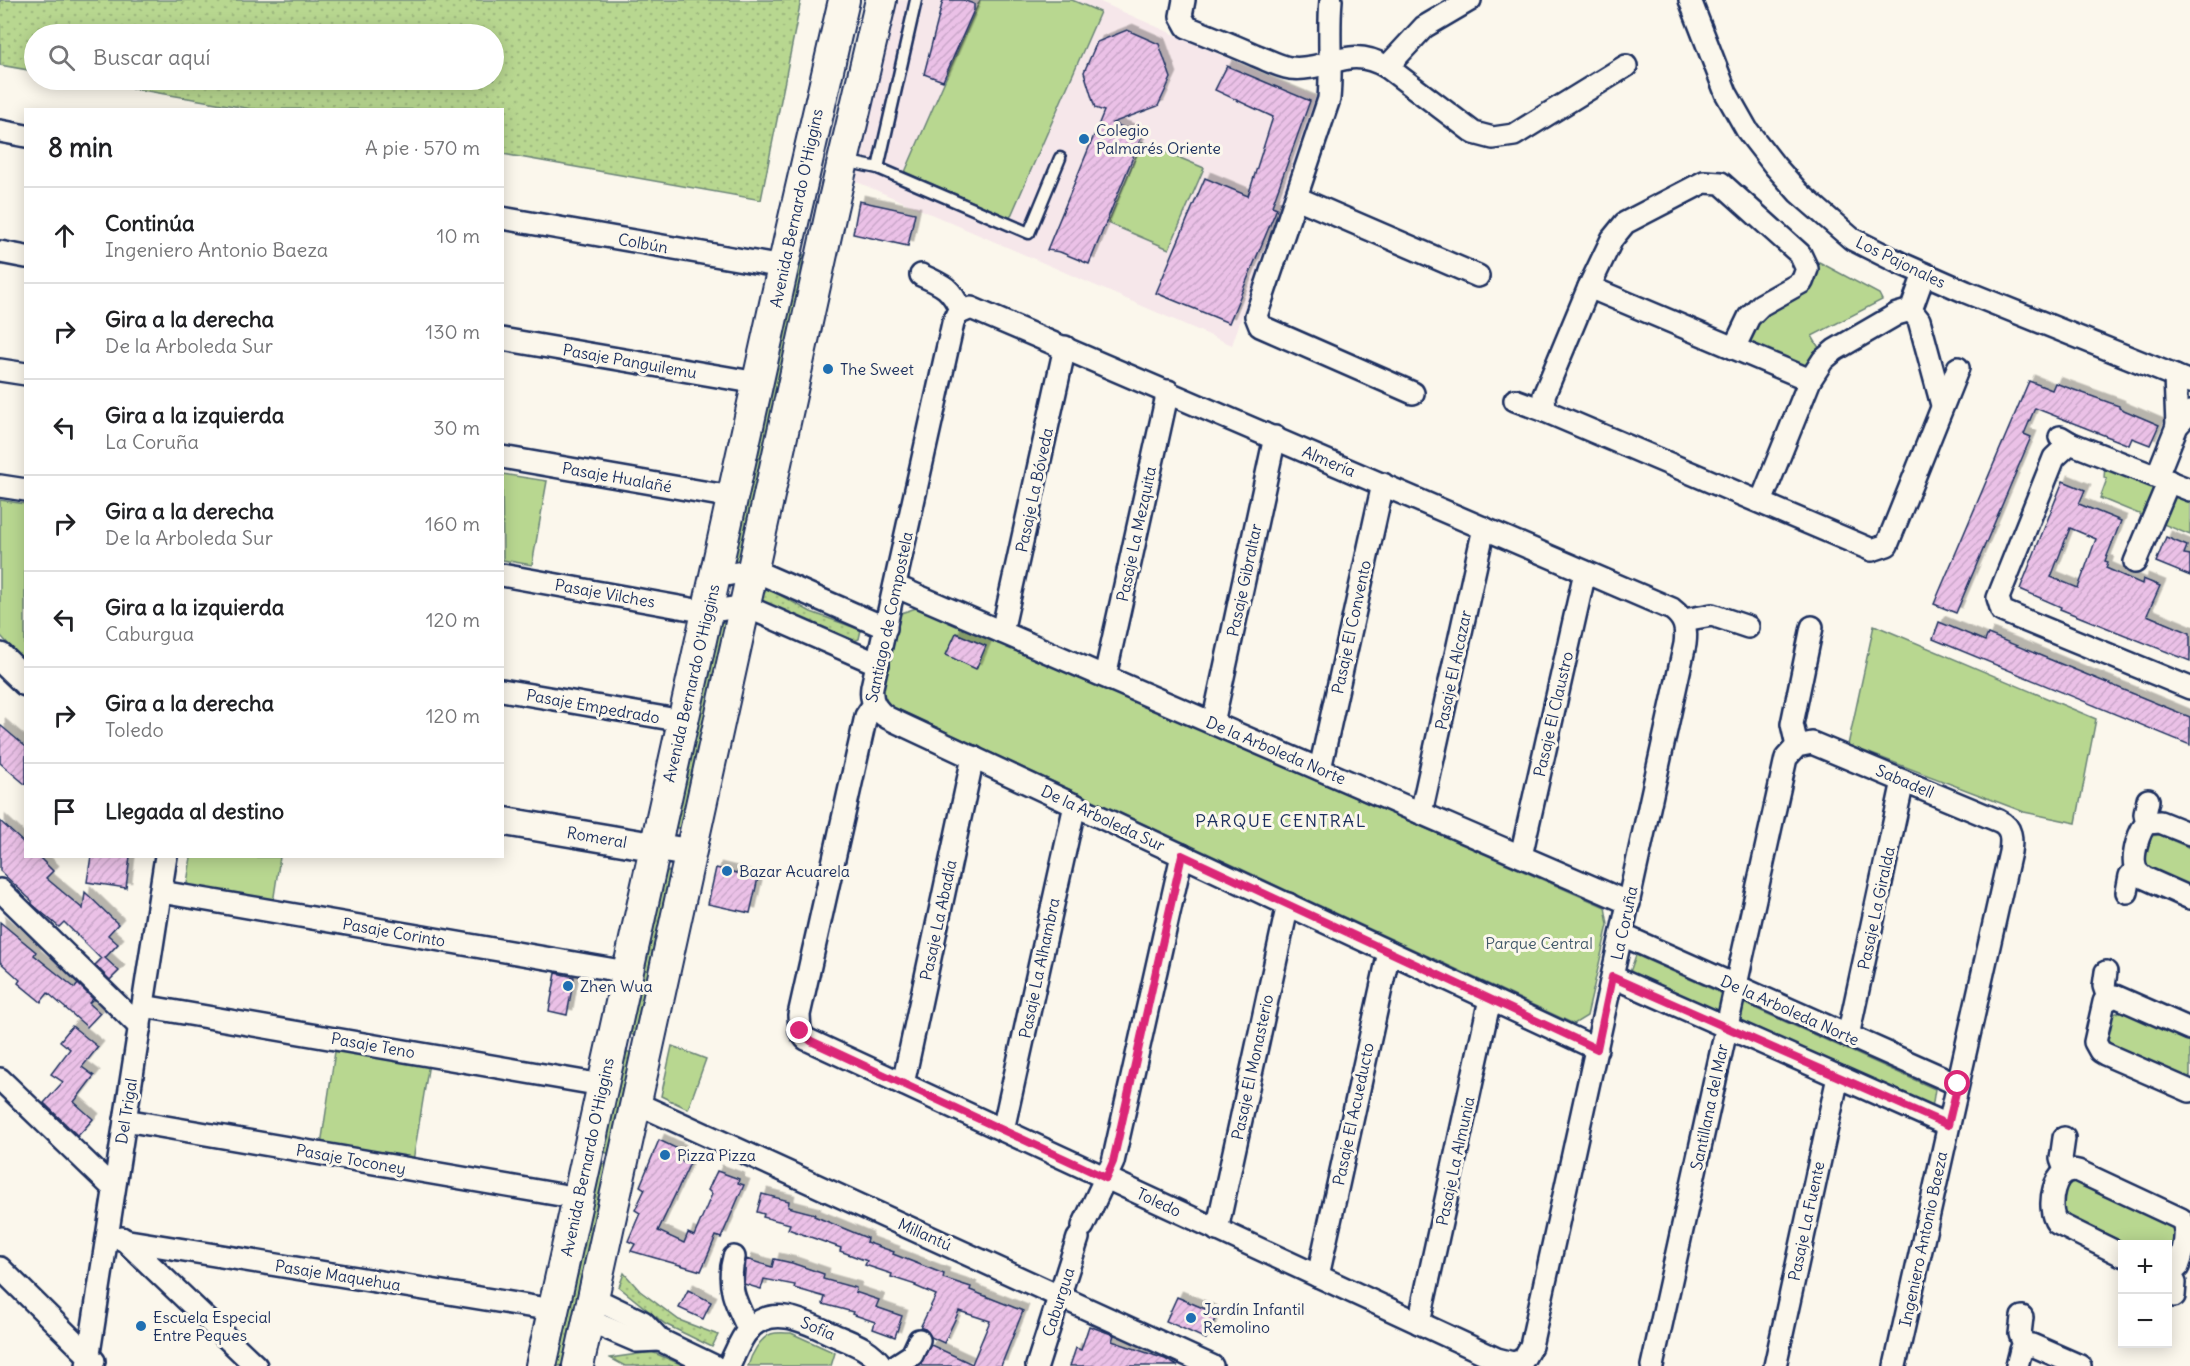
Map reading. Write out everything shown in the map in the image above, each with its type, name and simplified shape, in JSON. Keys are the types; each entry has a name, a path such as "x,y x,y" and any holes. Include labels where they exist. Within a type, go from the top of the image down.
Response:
{"main road":[{"name":"Avenida Bernardo O'Higgins","path":"541,1366 682,722 844,0"},
{"path":"578,1366 843,161 881,0"},
{"path":"786,254 804,248 814,263 817,280"},
{"path":"614,1033 636,1046 646,1060"},
{"path":"588,1150 605,1160 624,1160"}],"street":[{"path":"1184,0 1181,16 1187,27 1286,68 1307,69 1331,60 1374,58 1474,133 1493,138 1514,135 1626,66"},
{"path":"1331,0 1329,99 1256,316 1260,326 1413,393"},
{"path":"1387,67 1424,27 1470,0"},
{"name":"Los Pajonales","path":"1690,0 1726,93 1747,130 1799,193 1852,239 1924,274 2182,379"},
{"path":"0,131 24,135"},
{"path":"1545,411 1544,395 1589,287 1612,239 1625,223 1704,182 1721,183 1800,254 1807,269 1802,282 1761,305 1749,317 1734,348"},
{"path":"1297,198 1478,276"},
{"name":"Colbún","path":"504,218 786,254"},
{"path":"0,252 24,257"},
{"path":"1761,502 1810,380 1823,360 1835,350 1913,305 1924,274"},
{"path":"921,275 941,283 951,291 961,311"},
{"path":"1589,287 1810,380"},
{"path":"1913,305 1942,405"},
{"name":"Almería","path":"961,311 971,308 978,309 1672,609 1684,620"},
{"name":"Santiago de Compostela","path":"800,1031 799,1015 864,721 874,704 871,693 953,323 961,311"},
{"name":"Pasaje Panguilemu","path":"504,339 758,383"},
{"name":"Pasaje La Bóveda","path":"1002,632 1065,347"},
{"path":"1515,400 1872,550 1887,545 1958,368"},
{"path":"0,370 24,374"},
{"path":"2135,562 2184,419 2182,379"},
{"name":"Pasaje La Mezquita","path":"1105,676 1168,391"},
{"name":"Pasaje Gibraltar","path":"1213,723 1275,437"},
{"path":"2190,490 2065,440 2054,458 1998,598 2002,611 2190,688"},
{"name":"Pasaje Hualañé","path":"504,457 732,497"},
{"name":"Pasaje El Convento","path":"1320,769 1383,484"},
{"path":"0,486 24,490"},
{"name":"Pasaje El Alcazar","path":"1421,813 1484,528"},
{"path":"715,577 753,570 888,618 923,598"},
{"name":"Pasaje El Claustro","path":"1521,856 1586,572"},
{"name":"Pasaje Vilches","path":"504,575 707,612"},
{"name":"De la Arboleda Norte","path":"895,586 1629,903"},
{"path":"707,612 745,606 878,664"},
{"path":"1684,620 1712,615 1748,627"},
{"name":"La Coruña","path":"1519,1364 1528,1354 1531,1346 1597,1049 1685,644 1684,620"},
{"path":"1797,746 1792,723 1812,627"},
{"path":"0,657 24,680"},
{"name":"Pasaje Empedrado","path":"504,690 682,722"},
{"name":"De la Arboleda Sur","path":"874,704 888,718 1597,1049"},
{"name":"Sabadell","path":"1797,746 1804,743 1820,746 1999,820 2010,831"},
{"name":"Santillana del Mar","path":"1652,1366 1786,758 1797,746"},
{"name":"Pasaje La Abadía","path":"903,1084 973,757"},
{"name":"Pasaje La Giralda","path":"1848,1036 1903,781"},
{"path":"2147,823 2145,814 2148,800"},
{"name":"Pasaje La Alhambra","path":"1003,1130 1075,805"},
{"name":"Romeral","path":"504,821 691,853"},
{"path":"2190,834 2160,822 2147,823 2140,832 2134,858 2136,870 2145,878 2190,898"},
{"name":"Ingeniero Antonio Baeza","path":"1895,1366 2012,843 2010,831"},
{"name":"Caburgua","path":"1037,1366 1081,1232 1113,1162 1182,855"},
{"name":"Del Trigal","path":"91,1362 116,1232 114,1189 166,858"},
{"path":"2127,892 2130,876 2136,870"},
{"path":"0,890 140,1027"},
{"name":"Pasaje Corinto","path":"161,892 627,972"},
{"name":"Pasaje El Monasterio","path":"1217,1230 1288,904"},
{"name":"De la Arboleda Norte","path":"1622,935 1958,1084"},
{"name":"Pasaje El Acueducto","path":"1318,1276 1389,952"},
{"path":"2106,972 2104,986 2108,998"},
{"path":"1612,977 1948,1125"},
{"path":"2108,998 2119,997 2190,1029"},
{"path":"2108,998 2102,1007 2096,1037 2100,1051 2190,1091"},
{"name":"Pasaje La Almunia","path":"1419,1323 1490,999"},
{"name":"Pasaje Teno","path":"143,1006 602,1085"},
{"name":"Toledo","path":"800,1031 811,1041 1217,1230 1497,1359 1519,1364"},
{"name":"Pasaje La Fuente","path":"1775,1366 1838,1077"},
{"path":"0,1079 114,1189"},
{"name":"Millantú","path":"636,1103 1060,1295 1168,1356 1212,1366"},
{"name":"Pasaje Toconey","path":"125,1120 578,1198"},
{"path":"2064,1138 2061,1160 2065,1170"},
{"path":"2065,1170 2078,1171 2176,1216 2188,1227 2180,1263 2172,1272"},
{"path":"2065,1170 2057,1181 2052,1218 2063,1227 2118,1253"},
{"path":"116,1232 256,1366"},
{"name":"Pasaje Maquehua","path":"116,1232 553,1310"},
{"path":"729,1366 749,1329 737,1307 731,1288 730,1277 734,1257"},
{"path":"0,1268 91,1362"},
{"path":"2172,1278 2175,1283 2174,1296"},
{"path":"591,1309 637,1341 660,1340 714,1366"},
{"path":"2021,1356 2022,1317"},
{"name":"Sofía","path":"749,1329 769,1318 793,1318 860,1347 870,1353 882,1366"},
{"path":"895,1366 912,1355 919,1340"},
{"path":"2021,1356 2036,1346 2080,1366"}],"lane":[{"path":"878,168 915,0"},
{"path":"843,161 878,168 1029,233 1060,158"}],"shaded area":[{"name":"Colegio Palmarés Oriente","path":"898,0 1096,0 1318,98 1232,345 855,181"}],"green space":[{"path":"0,0 801,0 761,200 504,154 504,108 245,108 142,90 504,90 504,24 24,24 24,69 0,65"},
{"path":"980,0 1072,0 1100,12 1010,218 905,172"},
{"path":"1142,142 1204,168 1169,249 1108,223"},
{"path":"796,252 804,255 793,322 745,562 733,569 726,550"},
{"path":"1819,262 1879,294 1882,300 1812,336 1819,348 1802,370 1752,349 1744,339 1758,316 1802,293"},
{"path":"2105,465 2190,499 2190,535 2100,498 2107,479 2104,478"},
{"path":"504,474 547,481 532,565 504,560"},
{"path":"0,500 24,504 24,661 0,635"},
{"path":"767,588 811,612 861,630 859,639 844,646 760,603"},
{"name":"Parque Central","path":"919,607 1605,907 1608,925 1587,1016 1574,1024 880,701 901,613"},
{"path":"725,621 732,627 681,831 672,823 713,624"},
{"path":"1874,625 2096,719 2076,823 2024,812 1848,745"},
{"path":"2160,835 2190,848 2190,891 2144,869 2141,859 2149,836"},
{"path":"191,858 280,858 273,903 186,890"},
{"path":"659,869 676,873 643,1040 625,1031"},
{"name":"Parque Central","path":"1636,955 1935,1089 1932,1108 1630,972"},
{"path":"2125,1009 2190,1033 2190,1080 2103,1042 2114,1014"},
{"path":"336,1045 430,1057 413,1161 321,1145"},
{"path":"672,1046 706,1059 688,1109 661,1096"},
{"path":"619,1050 638,1054 614,1155 604,1152 600,1144"},
{"path":"597,1162 612,1167 567,1366 555,1366"},
{"path":"2077,1181 2171,1221 2177,1229 2172,1249 2172,1240 2119,1240 2064,1217 2060,1209 2066,1183"},
{"path":"624,1273 640,1291 679,1320 718,1335 712,1347 665,1324 619,1287"},
{"path":"791,1333 835,1353 831,1366 748,1366 756,1347 763,1339 771,1334"},
{"path":"652,1352 685,1366 625,1366 610,1358"}],"building":[{"path":"943,0 963,0 974,4 974,10 943,81 924,74"},
{"path":"1127,30 1159,44 1171,78 1158,106 1112,123 1142,135 1089,264 1060,252 1047,250 1104,111 1095,108 1084,72 1097,42"},
{"path":"1227,66 1310,101 1272,206 1277,208 1229,323 1156,293 1205,178 1248,196 1273,117 1215,90"},
{"path":"859,201 915,213 908,246 853,234"},
{"path":"2029,381 2052,390 2055,383 2119,406 2119,408 2159,425 2150,445 2132,438 2129,445 2035,408 2024,434 2031,437 1956,613 1934,604"},
{"path":"2063,481 2085,490 2079,504 2121,521 2105,561 2108,562 2106,568 2142,584 2143,579 2160,586 2147,615 2190,633 2190,661 2060,609 2061,607 2020,589","holes":["2070,528 2096,539 2078,588 2051,577"]},
{"path":"2166,537 2187,546 2184,554 2190,555 2190,576 2156,562"},
{"path":"1939,622 1985,641 1988,634 2190,717 2190,745 1933,639"},
{"path":"956,633 986,646 976,669 946,655"},
{"path":"0,725 24,745 24,783 0,763"},
{"path":"0,821 24,843 24,858 40,858 53,871 46,878 83,909 85,892 118,924 108,935 118,944 105,958 119,971 110,980 95,965 101,959 64,922 59,927 32,904 32,901 0,871"},
{"path":"91,858 130,858 126,888 87,882"},
{"path":"716,868 758,878 750,913 708,904"},
{"path":"0,922 36,952 34,955 75,988 78,984 93,999 89,1003 100,1013 87,1027 48,993 41,1002 18,983 20,980 0,962"},
{"path":"556,973 574,977 567,1015 549,1011"},
{"path":"72,1026 98,1047 82,1067 94,1076 74,1102 93,1119 78,1136 44,1103 63,1082 51,1074 70,1049 60,1041"},
{"path":"659,1140 680,1150 676,1160 690,1163 658,1231 684,1243 688,1233 694,1236 712,1194 708,1190 717,1171 739,1179 738,1183 744,1185 721,1238 716,1236 701,1271 631,1251 635,1244 628,1241 640,1213 635,1210 645,1189 640,1186"},
{"path":"762,1194 789,1201 788,1207 815,1214 814,1216 867,1238 866,1242 944,1274 943,1278 971,1287 970,1290 1023,1311 1001,1366 919,1366 931,1345 972,1364 990,1321 959,1311 944,1343 931,1337 925,1329 920,1328 936,1295 916,1285 891,1277 892,1274 865,1265 867,1261 840,1251 841,1248 788,1229 790,1224 763,1217 764,1214 757,1212"},
{"path":"746,1259 772,1267 774,1259 792,1263 824,1274 823,1279 856,1288 855,1292 879,1300 876,1307 902,1316 895,1337 873,1329 875,1322 852,1314 853,1312 823,1304 825,1297 794,1288 795,1285 764,1279 761,1289 744,1284"},
{"path":"688,1290 711,1302 703,1319 679,1308"},
{"name":"Jardín Infantil Remolino","path":"1177,1297 1217,1314 1206,1339 1166,1321"},
{"path":"1089,1326 1114,1335 1112,1341 1165,1359 1178,1366 1070,1366 1076,1348 1081,1350"}],"place":[{"name":"Colegio Palmarés Oriente","path":"1084,139"},
{"name":"The Sweet","path":"828,369"},
{"name":"Bazar Acuarela","path":"727,871"},
{"name":"Zhen Wua","path":"568,986"},
{"name":"Pizza Pizza","path":"665,1155"},
{"name":"Jardín Infantil Remolino","path":"1191,1318"},
{"name":"Escuela Especial Entre Peques","path":"141,1326"}],"district":[{"name":"PARQUE CENTRAL","path":"1281,820"}],"route":[{"path":"800,1031 806,1039 1106,1178 1113,1162 1182,855 1597,1049 1612,977 1948,1125 1958,1084"}]}
